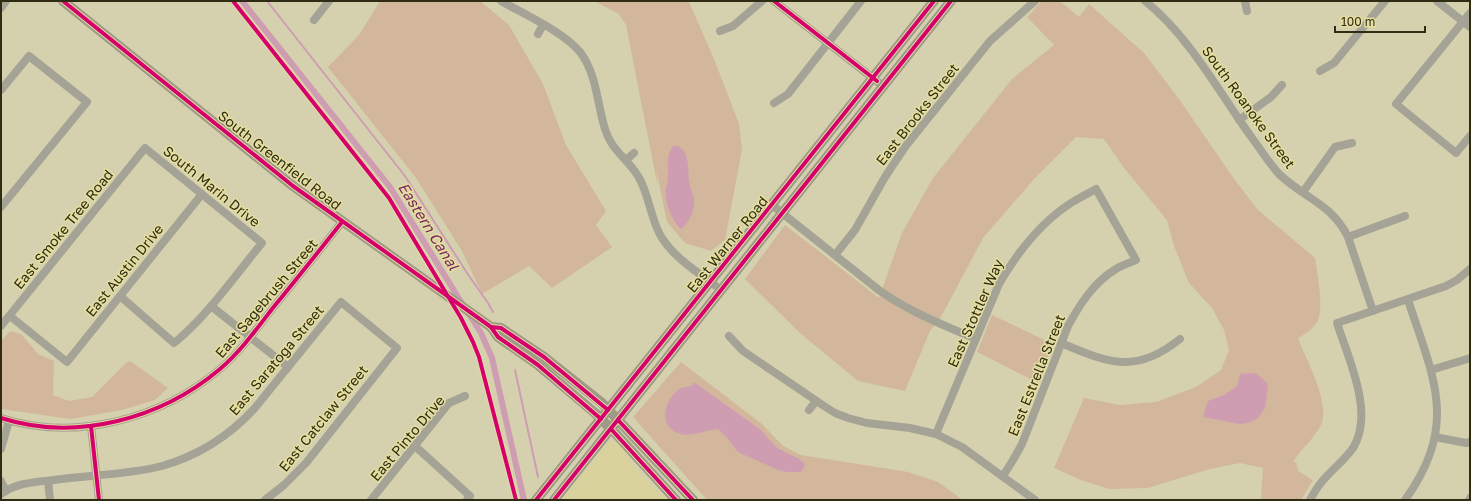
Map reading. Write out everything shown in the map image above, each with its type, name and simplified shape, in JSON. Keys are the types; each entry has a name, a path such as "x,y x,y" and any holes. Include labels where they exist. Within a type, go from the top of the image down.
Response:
{"main road":[{"name":"South Greenfield Road","path":"63,1 293,186 491,327 498,337 538,365 601,419 676,500"},
{"name":"East Warner Road","path":"536,500 934,1"},
{"name":"East Warner Road","path":"554,500 951,1"},
{"name":"South Greenfield Road","path":"491,327 501,328 544,357 608,410 693,500"}],"street":[{"path":"1,8 6,1"},
{"path":"314,20 329,1"},
{"path":"501,1 568,39 581,53 592,73 605,130 611,145 626,160 639,177 661,238 677,256 721,290"},
{"path":"720,31 733,26 762,1"},
{"path":"774,1 884,86"},
{"path":"774,103 788,94 861,1"},
{"name":"East Brooks Street","path":"835,255 855,230 905,147 990,41 1035,1"},
{"name":"South Roanoke Street","path":"1145,1 1186,43 1239,120 1280,174 1335,216 1343,226 1373,311"},
{"path":"1245,1 1247,11"},
{"path":"1437,1 1467,25"},
{"path":"1320,71 1334,63 1380,3"},
{"path":"1470,14 1467,25 1396,104 1456,153 1470,136"},
{"path":"538,34 543,25"},
{"path":"1,90 29,56 87,102 1,207"},
{"path":"1239,120 1282,86"},
{"path":"1303,192 1335,146 1352,143"},
{"name":"South Marin Drive","path":"145,148 262,243 211,306"},
{"name":"East Smoke Tree Road","path":"1,326 145,148"},
{"path":"626,160 634,153"},
{"name":"East Stottler Way","path":"936,434 999,284 1012,262 1047,222 1070,204 1096,189 1136,260"},
{"name":"East Austin Drive","path":"10,316 67,362 202,194"},
{"path":"772,205 880,291 898,303 919,315 976,339"},
{"path":"1348,237 1405,216"},
{"name":"East Sagebrush Street","path":"5,419 38,426 91,426 127,419 158,408 181,397 220,369 234,356 342,222"},
{"name":"East Estrella Street","path":"1003,476 1022,444 1068,326 1078,308 1089,293 1102,280 1116,269 1136,260"},
{"path":"1310,500 1320,484 1341,463 1354,446 1360,428 1362,408 1358,387 1337,323 1446,286 1457,280 1470,269"},
{"path":"120,296 174,343 189,331 211,306 288,367"},
{"path":"1405,500 1416,485 1424,470 1435,437 1438,416 1436,394 1431,370 1408,300"},
{"name":"East Saratoga Street","path":"3,493 27,483 142,470 162,466 192,455 203,449 227,435 241,423 340,302 397,348"},
{"path":"729,336 743,351 835,413 848,418 936,434 962,447 1035,500"},
{"path":"1061,343 1112,362 1129,363 1149,358 1166,351 1180,340"},
{"name":"East Catclaw Street","path":"265,500 284,485 306,463 397,348"},
{"path":"1431,370 1470,358"},
{"name":"East Pinto Drive","path":"371,500 449,403 465,396"},
{"path":"808,410 816,401"},
{"path":"1,449 5,419"},
{"path":"91,426 99,500"},
{"path":"1435,437 1466,443 1470,442"},
{"path":"415,446 468,498"},
{"path":"1,481 3,493"},
{"path":"48,481 50,500"}],"shaded area":[{"path":"380,1 480,1 509,25 543,84 566,145 606,211 596,225 612,247 552,288 529,266 482,294 462,251 416,178 328,67 359,35"},
{"path":"594,1 690,1 689,2 714,59 739,124 742,149 725,240 711,251 685,243 667,222 656,169 658,188 626,25 619,14"},
{"path":"1042,1 1060,1 1079,17 1089,4 1144,53 1179,99 1232,176 1257,209 1315,258 1320,289 1320,314 1314,326 1298,338 1320,394 1323,406 1323,416 1318,430 1293,462 1296,462 1298,471 1313,480 1301,500 1260,500 1263,468 1240,463 1210,469 1148,488 1109,489 1081,480 1054,468 1084,398 1120,405 1156,402 1196,387 1221,370 1229,350 1224,330 1212,308 1189,283 1174,246 1167,220 1124,168 1104,139 1076,137 1035,178 983,238 941,317 930,331 905,391 858,381 801,334 745,279 785,225 879,298 902,233 933,178 1012,79 1054,45 1027,17"},
{"path":"673,146 683,149 687,159 694,202 690,218 681,229 669,211 666,200 668,158"},
{"path":"992,315 1053,344 1038,383 977,352"},
{"path":"10,331 21,334 38,354 54,361 53,395 69,401 92,397 126,363 130,361 168,388 155,400 122,410 70,419 1,409 1,341"},
{"path":"681,362 762,424 783,446 801,455 908,472 938,482 963,500 707,500 633,417"},
{"path":"1240,374 1257,374 1268,384 1265,408 1258,418 1248,423 1240,424 1203,417 1208,401 1224,395 1237,386"},
{"path":"694,382 761,430 777,448 799,459 805,464 801,472 787,472 778,470 738,452 718,429 690,435 681,434 674,431 666,421 666,408 673,395 678,390 692,386"},
{"path":"609,442 616,443 622,448 635,468 656,490 669,500 562,500"}],"waterway":[{"name":"Eastern Canal","path":"242,1 390,187 463,305"},
{"path":"267,1 405,176 493,312"},
{"name":"Eastern Canal","path":"469,314 481,333 492,358 524,500"},
{"path":"515,370 538,477"}],"cycle path":[{"path":"63,1 293,186 491,327 498,337 538,365 601,419"},
{"path":"233,1 389,198 461,318 479,357 516,500"},
{"path":"774,1 877,81"},
{"path":"536,500 934,1"},
{"path":"554,500 951,1"},
{"path":"1,418 30,425 59,428 88,426 116,421 145,413 171,401 197,386 220,369 241,348 342,222"},
{"path":"491,327 501,328 544,357 608,410"},
{"path":"618,420 693,500"},
{"path":"91,426 99,500"},
{"path":"611,429 676,500"}]}
